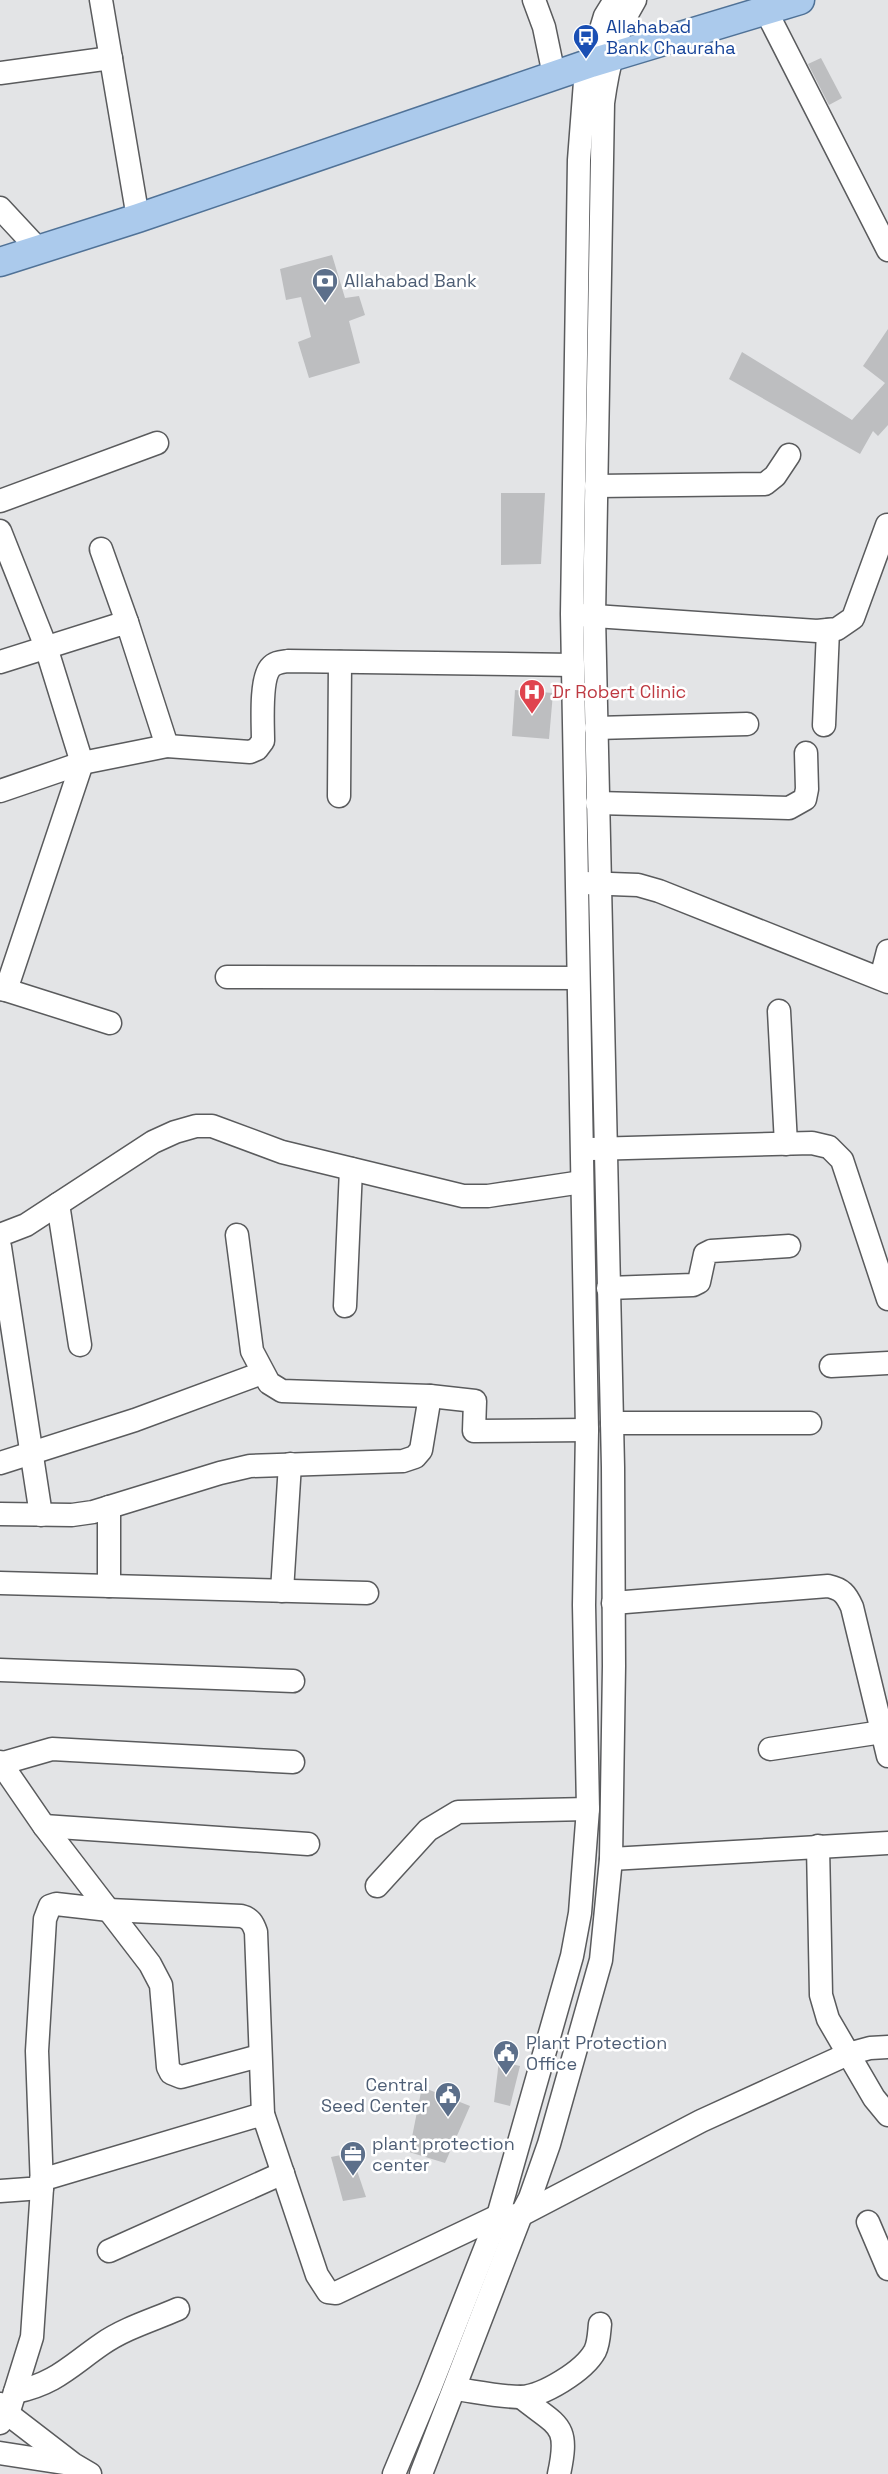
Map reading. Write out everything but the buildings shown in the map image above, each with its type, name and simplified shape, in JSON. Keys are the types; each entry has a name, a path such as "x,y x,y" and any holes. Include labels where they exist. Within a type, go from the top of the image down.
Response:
{"main road":[{"path":"0,262 138,218 601,59 800,0"}],"street":[{"path":"101,0 138,218"},
{"path":"534,0 544,27 554,75"},
{"path":"421,2474 456,2389 521,2215 531,2198 549,2144 601,1960 611,1859 614,1666 613,1467 605,1148 573,665 583,615 596,486 600,158 603,103 601,59 605,16 615,0"},
{"path":"394,2474 498,2216 572,1956 580,1913 588,1809 584,1605 587,1430 578,978 597,803 596,728 583,615 579,160 581,105 585,82 635,0"},
{"path":"766,11 888,250"},
{"path":"0,73 111,58"},
{"path":"0,208 40,251"},
{"path":"0,501 157,443"},
{"path":"596,486 765,484 775,476 789,455"},
{"path":"583,615 828,630 844,626 853,618 887,525"},
{"path":"0,531 46,646 82,763 3,989 110,1023"},
{"path":"101,549 167,746"},
{"path":"0,662 127,622"},
{"path":"824,725 828,630"},
{"path":"0,791 82,763 167,746 250,752 257,749 263,741 265,681 269,669 276,663 288,661 573,665"},
{"path":"339,796 340,662"},
{"path":"596,728 747,724"},
{"path":"597,803 789,808 805,799 806,753"},
{"path":"587,883 638,885 886,965"},
{"path":"227,977 578,978"},
{"path":"780,1011 786,1144"},
{"path":"0,1235 26,1225 153,1142 196,1126 212,1126 282,1152 463,1196 488,1196 582,1182"},
{"path":"581,1149 812,1143 829,1147 842,1160 888,1299"},
{"path":"345,1306 351,1169"},
{"path":"58,1204 80,1345"},
{"path":"237,1235 252,1351 269,1383 282,1391 430,1396 475,1401 474,1431 587,1430"},
{"path":"608,1288 693,1285 699,1282 705,1254 711,1251 789,1246"},
{"path":"0,1247 41,1515"},
{"path":"831,1366 888,1363"},
{"path":"0,1463 135,1420 262,1373"},
{"path":"0,1514 72,1515 109,1507 250,1466 403,1461 415,1457 421,1450 430,1396"},
{"path":"612,1423 810,1423"},
{"path":"282,1591 290,1464"},
{"path":"586,1466 613,1467"},
{"path":"109,1507 109,1586"},
{"path":"0,1583 367,1593"},
{"path":"613,1603 828,1586 838,1589 846,1594 852,1607 888,1756"},
{"path":"585,1667 614,1666"},
{"path":"0,1670 293,1682"},
{"path":"770,1749 882,1732"},
{"path":"259,2056 181,2077 171,2073 168,2067 160,1985 150,1964 44,1826 0,1763 52,1749 293,1762"},
{"path":"377,1886 428,1830 458,1812 588,1809"},
{"path":"44,1826 308,1844"},
{"path":"611,1859 888,1843"},
{"path":"818,1846 821,1995 828,2019 874,2098 888,2115"},
{"path":"6,2408 32,2337 42,2184 37,2051 46,1911 50,1906 56,1904 109,1910 248,1917 256,1932 263,2114 317,2275 328,2292 336,2293 498,2216 521,2215 701,2121 848,2054 870,2048 888,2048"},
{"path":"0,2191 42,2184 263,2114"},
{"path":"109,2251 283,2173"},
{"path":"868,2222 888,2269"},
{"path":"6,2408 33,2388 55,2379 109,2340 178,2309"},
{"path":"456,2389 521,2397 538,2394 551,2388 588,2361 598,2343 600,2324"},
{"path":"521,2397 559,2427 564,2438 559,2474"},
{"path":"6,2408 82,2469"},
{"path":"0,2453 82,2469"}],"place":[{"name":"Allahabad Bank Chauraha","path":"586,60"},
{"name":"Allahabad Bank","path":"325,304"},
{"name":"Dr Robert Clinic","path":"532,715"},
{"name":"Plant Protection Office","path":"506,2076"},
{"name":"Central Seed Center","path":"448,2118"},
{"name":"plant protection center","path":"353,2177"}]}
